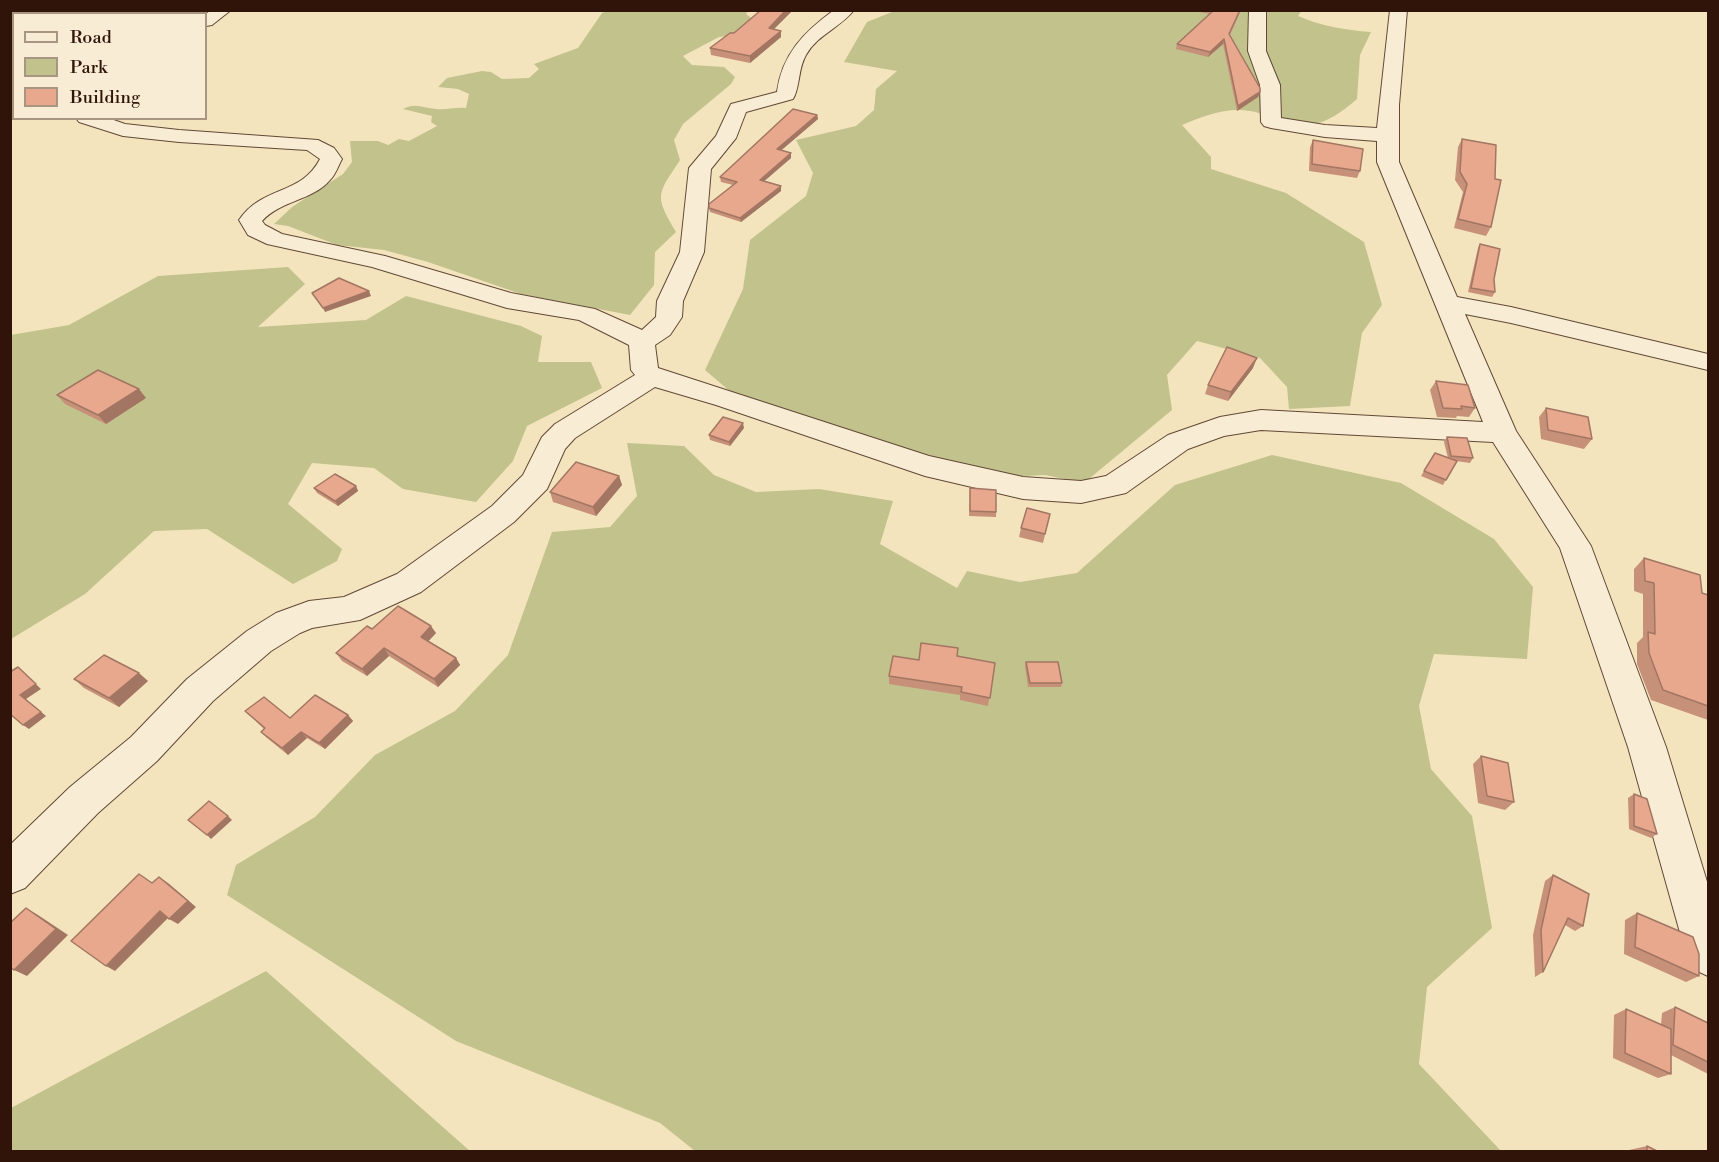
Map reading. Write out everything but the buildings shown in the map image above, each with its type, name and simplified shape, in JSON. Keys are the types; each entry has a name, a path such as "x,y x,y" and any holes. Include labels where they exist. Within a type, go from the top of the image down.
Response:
{"street":[{"path":"207,20 223,10"},
{"path":"642,342 661,329 669,316 670,301 692,252 700,168 726,138 738,108 786,95 793,59 814,33 846,10"},
{"path":"1258,10 1257,51 1270,85 1271,122 1325,131 1386,135"},
{"path":"1399,10 1396,57 1386,135 1388,162 1502,433 1575,546 1647,747 1708,954"},
{"path":"93,120 134,132 311,144 327,152 331,159 322,176 311,184 258,209 250,220 256,230 275,239 377,261 507,300 586,314 642,342"},
{"path":"1447,303 1511,315 1708,362"},
{"path":"642,342 645,370 651,377 726,399 926,466 1023,488 1081,492 1115,485 1178,442 1220,427 1261,420 1502,433"},
{"path":"10,874 84,800 144,749 200,690 259,641 298,619 309,615 348,610 409,583 503,514 536,481 552,444 565,431 651,377"}],"green space":[{"path":"11,10 144,11 12,12 11,62"},
{"path":"609,10 748,11 746,14 754,20 736,35 719,37 683,56 692,65 724,67 735,77 731,84 683,124 674,140 680,160 661,195 664,210 676,232 655,252 654,285 630,315 521,294 428,262 384,250 337,245 288,226 274,224 292,207 343,174 352,162 350,141 378,141 388,145 399,139 409,141 437,126 431,122 432,116 403,109 407,107 466,108 469,94 458,89 438,87 447,78 482,71 491,72 502,79 529,78 539,69 534,64 578,48 602,13"},
{"path":"897,10 1302,10 1298,16 1315,22 1343,29 1371,32 1360,55 1357,99 1341,112 1324,121 1296,125 1281,122 1263,114 1233,110 1182,125 1211,157 1211,169 1286,193 1364,242 1382,305 1362,333 1350,406 1289,409 1287,387 1260,358 1197,341 1167,375 1172,410 1084,483 1045,475 981,478 746,405 705,370 743,289 750,240 806,196 813,173 796,140 856,126 874,110 876,89 897,71 844,62 867,22"},
{"path":"288,267 305,284 258,327 366,320 406,296 521,326 542,336 538,362 591,362 602,388 527,426 513,461 476,502 403,489 374,468 312,463 288,504 342,549 337,561 293,584 207,529 154,531 85,594 11,639 11,335 69,325 158,276"},
{"path":"627,443 684,446 714,475 756,492 819,489 893,501 880,544 957,588 967,571 1020,582 1077,573 1175,485 1272,455 1401,483 1494,539 1533,587 1527,659 1434,654 1419,706 1431,769 1472,816 1492,928 1427,987 1419,1064 1501,1151 695,1151 660,1123 456,1041 227,895 236,865 315,817 375,755 455,711 508,655 552,532 610,527 637,496"},
{"path":"266,971 470,1151 11,1151 11,1108"}]}
